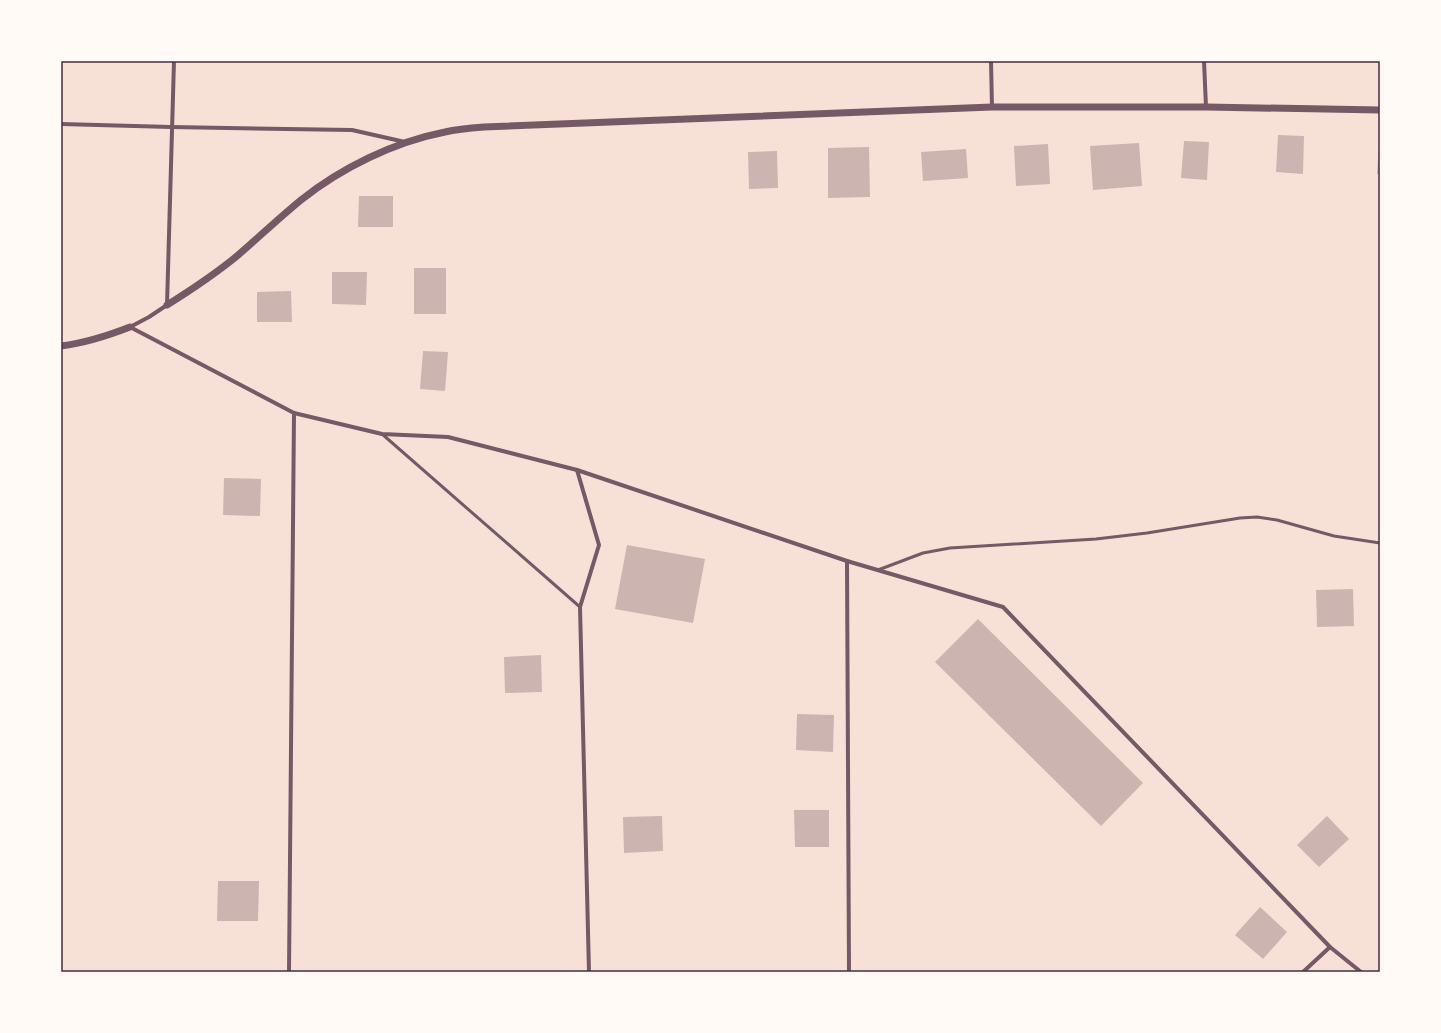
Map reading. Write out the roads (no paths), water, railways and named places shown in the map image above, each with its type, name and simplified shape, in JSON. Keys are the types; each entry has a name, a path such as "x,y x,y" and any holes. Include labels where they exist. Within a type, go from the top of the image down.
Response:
{"street":[{"path":"167,305 174,61"},
{"path":"991,61 992,107"},
{"path":"1204,61 1206,107"},
{"path":"61,346 82,344 106,337 149,317 188,292 236,257 301,200 331,179 363,161 408,142 445,132 484,127 992,107 1206,107 1380,110"},
{"path":"61,124 352,130 408,142"},
{"path":"130,327 294,414 382,434 448,437 577,470 847,561 1003,608 1330,947 1361,972"},
{"path":"289,972 294,414"},
{"path":"577,470 599,545 580,607 589,972"},
{"path":"847,561 849,972"},
{"path":"1303,972 1330,947"}],"lane":[{"path":"382,434 580,607"},
{"path":"878,570 923,553 950,548 1096,540 1147,534 1240,518 1257,517 1277,520 1334,536 1380,543"}]}
